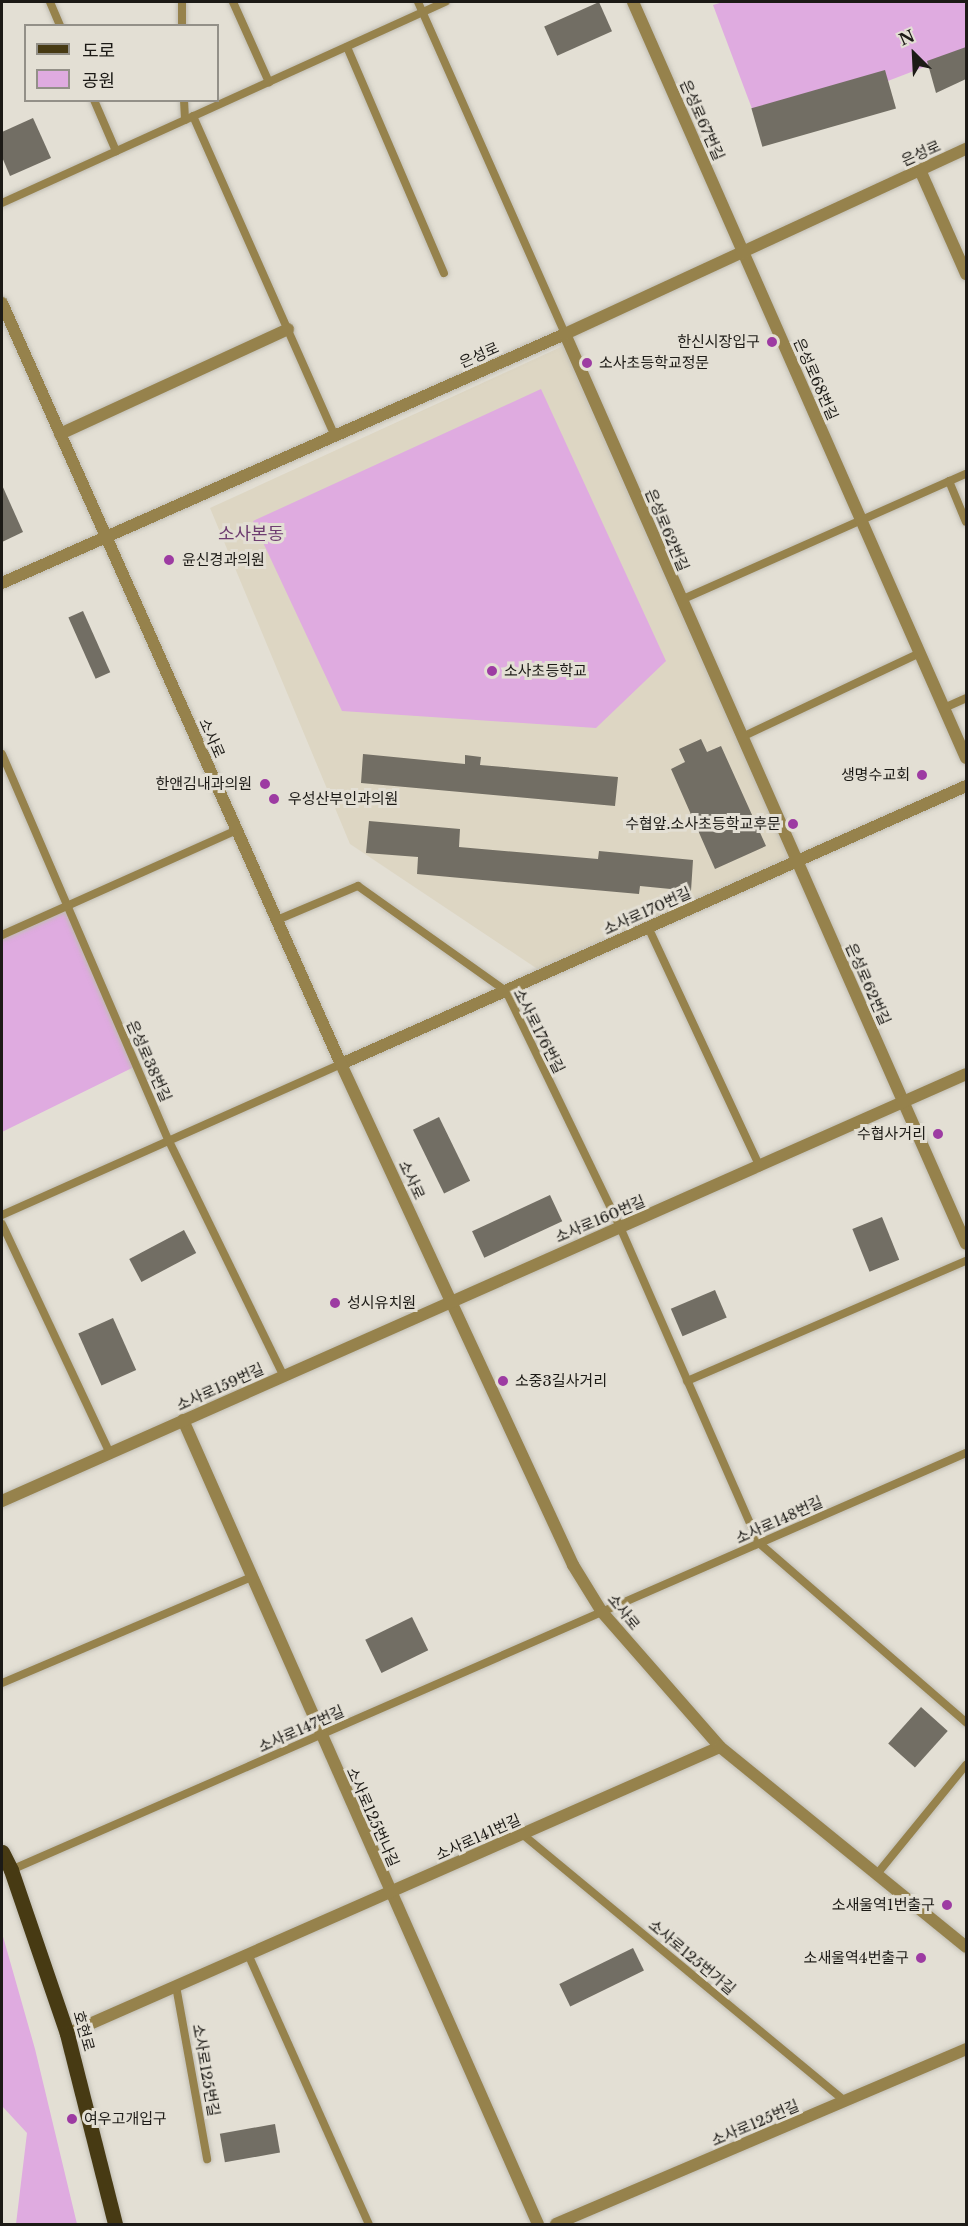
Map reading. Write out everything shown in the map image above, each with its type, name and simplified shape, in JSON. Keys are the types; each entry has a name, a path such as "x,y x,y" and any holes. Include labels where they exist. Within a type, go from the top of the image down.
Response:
{"main road":[{"name":"호현로","path":"2,1852 11,1870 67,2034 115,2224"}],"street":[{"name":"은성로67번길","path":"633,2 743,250"},
{"name":"은성로","path":"2,583 565,334 966,149"},
{"path":"920,170 966,274"},
{"name":"은성로68번길","path":"743,250 966,758"},
{"name":"소사로","path":"2,303 341,1064 452,1299 573,1565 602,1612 720,1747 966,1947"},
{"path":"60,435 288,329"},
{"name":"은성로62번길","path":"565,334 966,1244"},
{"name":"소사로170번길","path":"341,1064 966,786"},
{"name":"소사로160번길","path":"452,1299 760,1167 966,1074"},
{"name":"소사로159번길","path":"2,1502 452,1299"},
{"name":"소사로125번나길","path":"183,1420 538,2224"},
{"name":"소사로141번길","path":"67,2034 720,1747"},
{"name":"소사로125번길","path":"556,2224 966,2049"}],"lane":[{"path":"50,2 59,24"},
{"path":"182,2 182,24"},
{"path":"233,2 269,82"},
{"path":"418,2 565,334"},
{"path":"2,203 446,2"},
{"path":"347,47 444,273"},
{"path":"95,102 116,151"},
{"path":"184,102 185,120"},
{"path":"193,116 335,436"},
{"path":"681,600 966,474"},
{"path":"949,481 966,522"},
{"path":"742,737 920,653"},
{"path":"944,708 966,698"},
{"name":"은성로38번길","path":"2,753 169,1141 283,1375"},
{"path":"2,935 237,830"},
{"name":"소사로176번길","path":"277,920 358,886 506,991 620,1227 759,1543"},
{"path":"648,927 760,1167"},
{"path":"2,1215 341,1064"},
{"path":"2,1224 110,1453"},
{"path":"687,1381 966,1261"},
{"name":"소사로148번길","path":"602,1612 966,1453"},
{"path":"759,1543 966,1722"},
{"path":"2,1683 252,1577"},
{"name":"소사로147번길","path":"11,1870 602,1612"},
{"path":"877,1874 966,1765"},
{"name":"소사로125번가길","path":"522,1834 846,2101"},
{"path":"248,1954 369,2224"},
{"name":"소사로125번길","path":"176,1986 207,2159"}],"shaded area":[{"name":"소사초등학교","path":"563,346 789,858 539,970 350,844 210,508"}],"green space":[{"path":"723,2 966,2 966,51 760,130 713,5"},
{"path":"541,389 666,661 596,728 342,711 253,521"},
{"path":"66,906 136,1066 2,1132 2,935"},
{"path":"2,1933 35,2049 77,2224 16,2224 27,2133 2,2106"}],"building":[{"path":"599,2 612,31 557,56 544,26"},
{"path":"966,47 966,79 936,93 927,61"},
{"path":"885,70 896,108 762,147 751,108"},
{"path":"33,118 51,158 10,176 2,157 2,132"},
{"path":"2,485 23,532 2,542"},
{"path":"83,611 110,672 96,679 68,618"},
{"path":"701,739 707,752 721,746 766,846 715,869 671,769 685,762 679,749"},
{"path":"363,754 465,764 465,755 481,757 480,765 618,777 615,806 361,783"},
{"path":"369,821 460,829 459,847 598,859 599,851 693,860 691,891 640,886 639,894 417,874 418,857 366,853"},
{"path":"439,1117 470,1181 444,1194 413,1130"},
{"path":"550,1195 562,1221 484,1258 472,1231"},
{"path":"882,1217 899,1260 870,1272 852,1229"},
{"path":"184,1230 196,1253 141,1282 129,1259"},
{"path":"715,1290 727,1318 683,1336 671,1309"},
{"path":"113,1318 136,1370 101,1386 78,1333"},
{"path":"412,1617 428,1650 381,1673 365,1640"},
{"path":"921,1707 948,1731 915,1768 888,1743"},
{"path":"633,1948 644,1970 570,2006 559,1984"},
{"path":"275,2124 280,2153 225,2162 220,2134"}],"place":[{"name":"한신시장입구","path":"772,342"},
{"name":"소사초등학교정문","path":"587,363"},
{"name":"윤신경과의원","path":"169,560"},
{"name":"소사초등학교","path":"492,671"},
{"name":"생명수교회","path":"922,775"},
{"name":"한앤김내과의원","path":"265,784"},
{"name":"우성산부인과의원","path":"274,799"},
{"name":"수협앞.소사초등학교후문","path":"793,824"},
{"name":"수협사거리","path":"938,1134"},
{"name":"성시유치원","path":"335,1303"},
{"name":"소중3길사거리","path":"503,1381"},
{"name":"소새울역1번출구","path":"947,1905"},
{"name":"소새울역4번출구","path":"921,1958"},
{"name":"여우고개입구","path":"72,2119"}],"district":[{"name":"소사본동","path":"251,534"}]}
